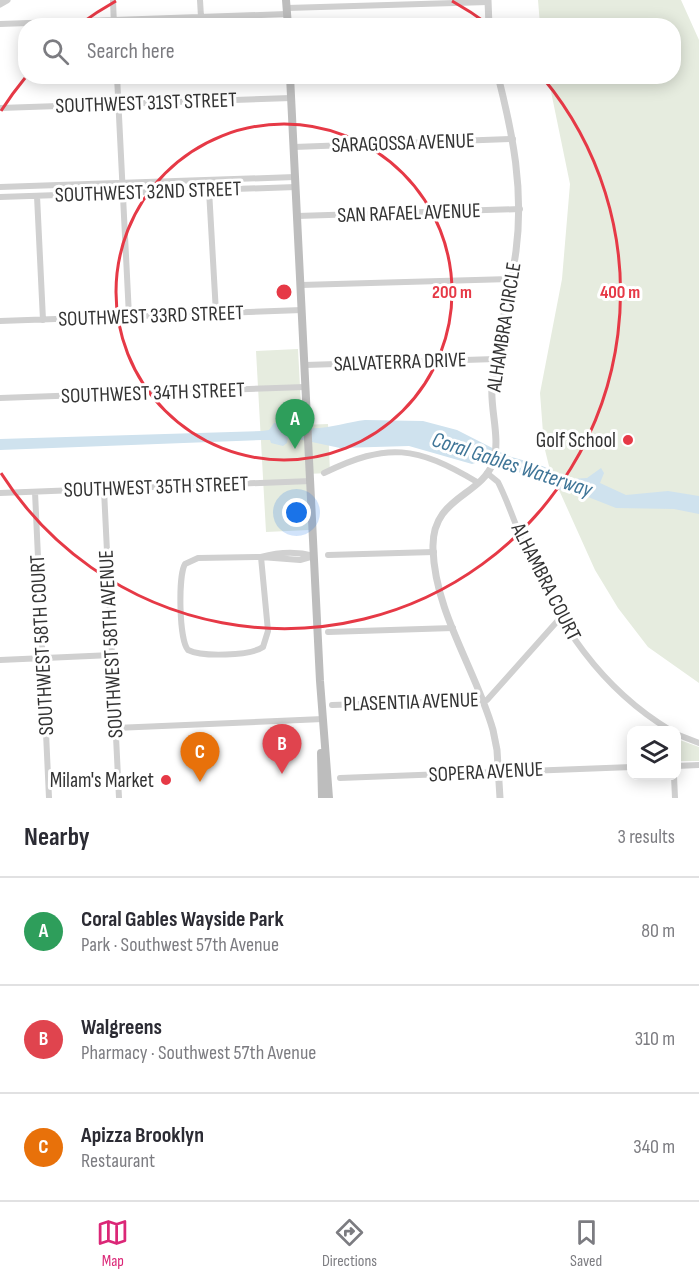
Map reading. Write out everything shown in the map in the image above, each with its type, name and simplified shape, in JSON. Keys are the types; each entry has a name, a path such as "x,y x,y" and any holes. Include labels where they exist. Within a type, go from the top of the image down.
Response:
{"main road":[{"path":"290,84 324,747 321,754 325,794"}],"street":[{"path":"0,4 7,0"},
{"path":"113,0 114,18"},
{"path":"200,0 201,17"},
{"path":"186,18 287,7 488,1 489,18"},
{"path":"0,24 18,24"},
{"path":"117,84 129,316"},
{"name":"ALHAMBRA CIRCLE","path":"500,84 518,164 520,210 511,279 496,359 492,399 495,448 487,473 446,509 438,526 434,552 440,587 453,628 483,701 496,745 500,798"},
{"name":"SOUTHWEST 31ST STREET","path":"0,108 291,98"},
{"name":"SARAGOSSA AVENUE","path":"294,147 513,139"},
{"name":"SOUTHWEST 32ND STREET","path":"0,187 295,177"},
{"name":"SOUTHWEST 32ND STREET","path":"0,197 296,187"},
{"path":"209,190 216,313"},
{"path":"37,196 43,320"},
{"name":"SAN RAFAEL AVENUE","path":"297,216 520,210"},
{"path":"301,285 511,279"},
{"name":"SOUTHWEST 33RD STREET","path":"0,321 302,310"},
{"name":"SALVATERRA DRIVE","path":"305,365 496,359"},
{"name":"SOUTHWEST 34TH STREET","path":"0,398 305,387"},
{"path":"324,473 364,455 396,451 441,464 477,482"},
{"name":"ALHAMBRA COURT","path":"487,473 498,482 537,573 585,656 602,676 642,712 664,726"},
{"name":"SOUTHWEST 35TH STREET","path":"0,493 311,482"},
{"name":"SOUTHWEST 58TH AVENUE","path":"104,490 119,798"},
{"name":"SOUTHWEST 58TH COURT","path":"35,492 49,798"},
{"path":"261,557 267,631 263,647 244,653 199,654 188,650 183,640 181,586 181,574 185,564 198,558 261,557 274,553 299,552 314,556"},
{"path":"328,555 434,552"},
{"name":"PLASENTIA AVENUE","path":"332,705 483,701 496,693 561,617"},
{"path":"328,632 453,628"},
{"path":"0,660 112,655"},
{"path":"115,728 322,719"},
{"path":"681,736 699,743"},
{"path":"681,766 699,765"},
{"name":"SOPERA AVENUE","path":"340,778 627,767"},
{"path":"674,780 675,798"}],"shaded area":[{"path":"538,0 681,0 699,40 699,683 648,647 618,608 595,570 550,470 544,446 540,393 562,279 570,184 549,84 681,84 681,18 539,18"},
{"path":"298,349 302,425 328,424 330,473 306,474 309,530 266,532 256,351"},
{"path":"681,740 699,747 699,761 681,761"}],"water":[{"name":"Coral Gables Waterway","path":"365,420 423,421 457,430 508,456 540,465 572,479 587,478 601,468 604,473 600,483 626,495 668,491 699,496 699,514 674,509 616,508 583,495 565,492 488,459 472,464 409,446 340,448 288,438 287,443 283,446 271,443 270,440 262,440 0,450 0,439 262,431 269,430 274,423 287,422 288,432 293,432 293,424 319,428"}],"place":[{"name":"Golf School","path":"628,440"},
{"name":"Coral Gables Wayside Park","path":"295,449"},
{"name":"Walgreens","path":"282,774"},
{"name":"Milam's Market","path":"166,780"},
{"name":"Apizza Brooklyn","path":"200,782"}]}
